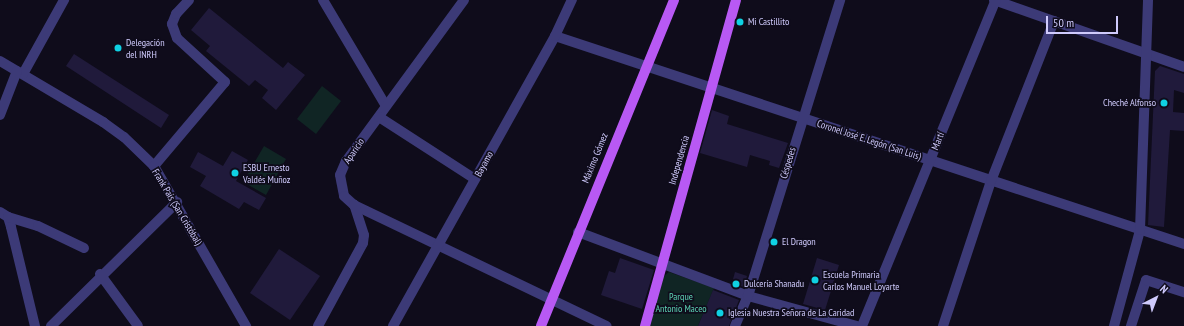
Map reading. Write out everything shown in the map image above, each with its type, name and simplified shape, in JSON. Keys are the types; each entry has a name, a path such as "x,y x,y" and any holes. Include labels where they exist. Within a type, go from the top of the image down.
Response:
{"main road":[{"name":"Máximo Gómez","path":"541,326 645,67 674,0"},
{"name":"Independencia","path":"645,326 736,0"}],"street":[{"path":"0,115 20,72 64,0"},
{"path":"154,166 225,82 177,38 172,24 176,14 189,0"},
{"name":"Aparicio","path":"318,326 363,243 364,234 354,205 344,196 340,175 346,161 464,0"},
{"name":"Bayamo","path":"393,326 555,36 572,0"},
{"name":"Céspedes","path":"735,326 748,296 802,118 840,0"},
{"path":"995,0 1146,55 1184,67"},
{"name":"Martí","path":"862,326 995,0"},
{"path":"1114,326 1140,230 1148,0"},
{"path":"326,1 386,106"},
{"path":"943,326 991,181 1054,21"},
{"name":"Coronel José E. Legón (San Luis)","path":"555,36 1184,244"},
{"name":"Frank País (San Cristóbal)","path":"0,61 103,122 124,137 154,166 177,202 246,326"},
{"path":"379,117 475,179"},
{"path":"51,326 100,274 177,202"},
{"path":"354,205 607,326"},
{"path":"4,215 38,226 84,248"},
{"path":"4,215 35,326"},
{"path":"578,232 748,296 857,326"},
{"path":"100,274 138,326"},
{"path":"1131,326 1146,280 1184,292"}],"green space":[{"path":"322,86 341,101 316,134 297,119"},
{"path":"264,146 286,159 266,195 243,182"},
{"name":"Parque Antonio Maceo","path":"669,272 714,288 698,326 649,326 663,277"}],"building":[{"path":"209,8 283,68 288,62 305,75 276,110 262,98 268,90 255,80 249,86 206,51 210,46 191,30"},
{"path":"74,54 169,115 161,128 66,66"},
{"path":"1160,66 1184,74 1184,93 1174,90 1173,112 1184,113 1184,131 1170,130 1164,227 1148,225 1155,71"},
{"path":"712,110 729,116 727,124 788,143 779,168 769,165 770,161 750,155 747,167 700,153"},
{"path":"232,151 248,160 236,181 266,198 259,210 244,202 239,209 200,186 206,176 190,167 198,152 223,166"},
{"path":"279,249 320,276 290,320 250,293"},
{"path":"620,258 654,270 642,309 601,295 609,271 615,273"},
{"name":"Escuela Primaria Carlos Manuel Loyarte","path":"817,258 839,265 825,310 803,304"},
{"path":"735,272 747,276 744,287 732,283"},
{"name":"Iglesia Nuestra Señora de La Caridad","path":"713,290 739,300 729,326 698,326"}],"place":[{"name":"Mi Castillito","path":"740,22"},
{"name":"Delegación del INRH","path":"118,48"},
{"name":"Cheché Alfonso","path":"1164,103"},
{"name":"ESBU Ernesto Valdés Muñoz","path":"235,173"},
{"name":"El Dragon","path":"774,242"},
{"name":"Escuela Primaria Carlos Manuel Loyarte","path":"815,280"},
{"name":"Dulcería Shanadu","path":"736,284"},
{"name":"Iglesia Nuestra Señora de La Caridad","path":"720,313"}]}
